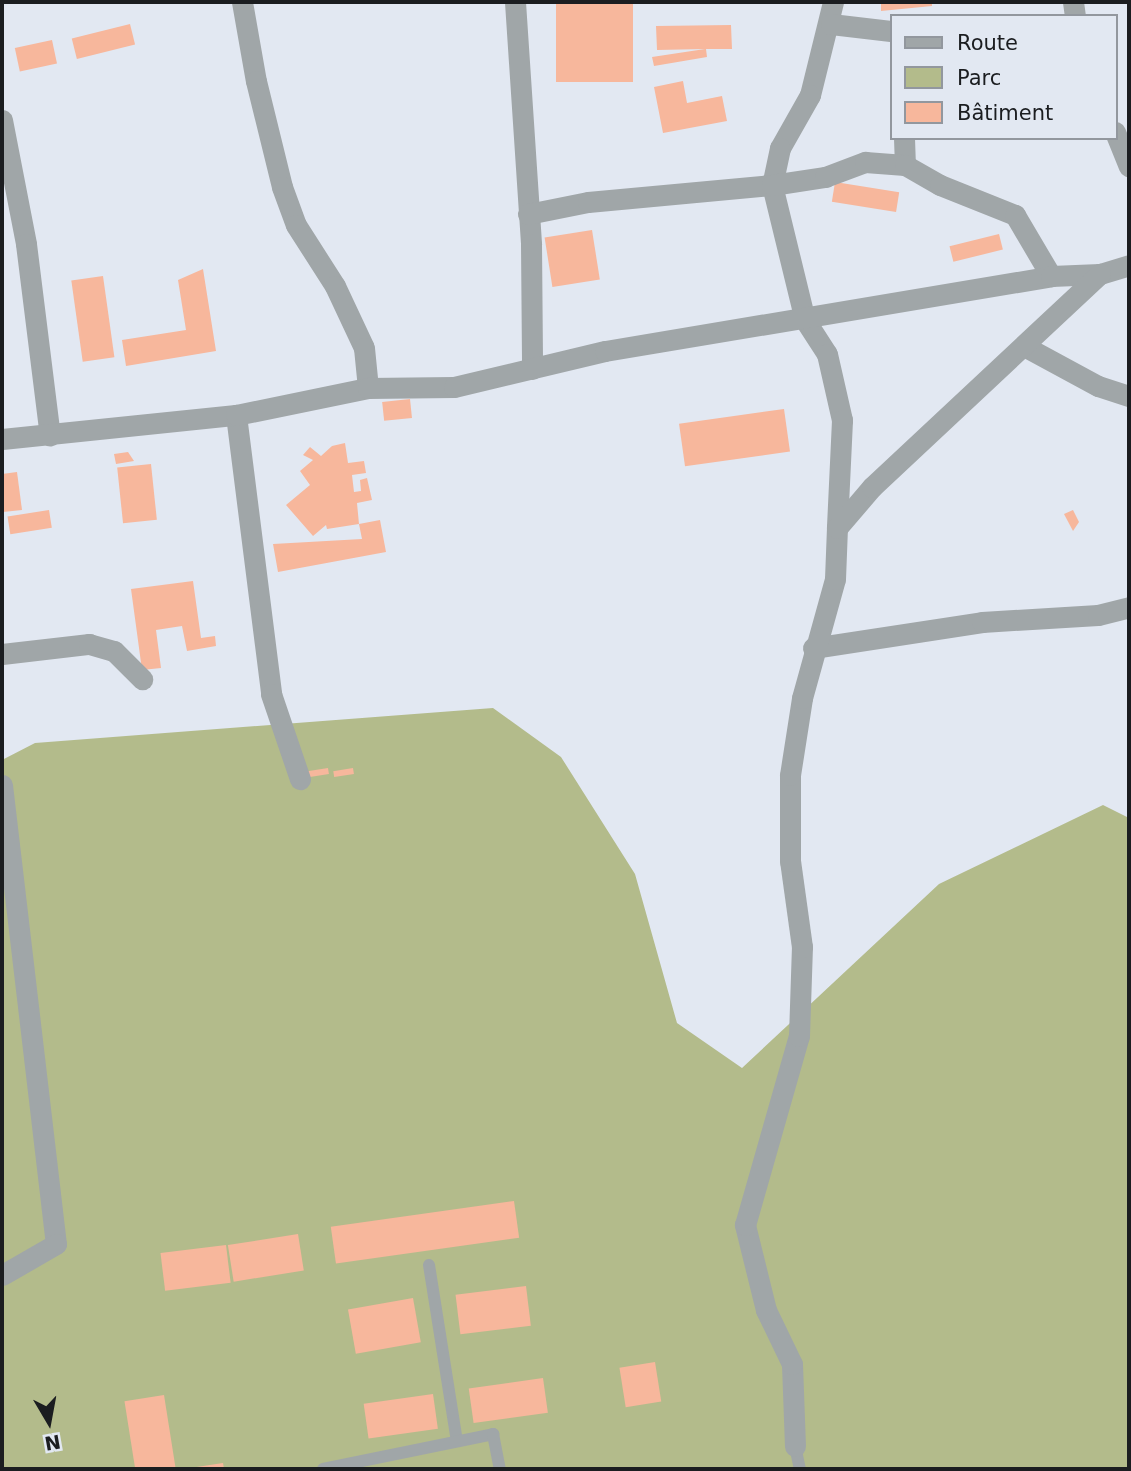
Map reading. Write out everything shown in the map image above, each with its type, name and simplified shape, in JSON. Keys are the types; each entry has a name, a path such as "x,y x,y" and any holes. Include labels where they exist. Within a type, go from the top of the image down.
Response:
{"street":[{"path":"242,2 256,81 282,187 296,225 335,286 365,348 369,388"},
{"path":"514,2 536,333 533,369"},
{"path":"795,1446 792,1364 766,1310 745,1225 799,1036 802,947 790,861 790,775 813,648 835,579 842,420 827,354 805,320 772,186 780,148 810,95 831,24 833,2"},
{"path":"831,24 890,31"},
{"path":"2,120 28,257 50,436"},
{"path":"904,140 905,165"},
{"path":"528,214 588,202 772,186 825,177 865,162 905,165 940,186 1015,215 1051,276"},
{"path":"2,439 236,415 369,388 454,387 605,351 805,320 1051,276 1100,274 1129,265"},
{"path":"837,528 872,487 1100,274"},
{"path":"1024,346 1098,386 1129,396"},
{"path":"236,415 271,694 300,779"},
{"path":"813,648 982,622 1098,615 1129,607"},
{"path":"2,654 89,644 114,651 142,679"},
{"path":"2,785 56,1244 2,1275"}],"lane":[{"path":"429,1265 457,1441"},
{"path":"323,1469 493,1434 500,1469"},
{"path":"795,1446 800,1469"}],"green space":[{"path":"493,708 561,757 635,874 677,1023 742,1068 939,884 1103,805 1129,818 1129,1469 2,1469 2,760 35,743"}],"building":[{"path":"556,2 633,2 633,82 556,82"},
{"path":"881,2 932,2 932,6 881,11"},
{"path":"130,24 135,44 77,59 72,39"},
{"path":"731,25 732,49 706,49 707,57 654,66 652,57 705,49 657,50 656,26"},
{"path":"52,40 57,63 20,71 15,48"},
{"path":"683,81 687,103 722,96 727,121 663,133 654,87"},
{"path":"835,182 899,192 896,212 832,202"},
{"path":"592,230 600,279 552,287 545,238"},
{"path":"999,234 1003,250 953,262 950,246"},
{"path":"203,269 216,351 126,366 122,340 186,330 178,280"},
{"path":"103,276 114,357 83,362 71,280"},
{"path":"410,399 412,418 384,421 382,402"},
{"path":"784,409 790,452 685,466 679,424"},
{"path":"345,443 348,463 364,461 366,473 352,475 354,492 361,491 360,480 367,478 372,500 357,503 359,524 327,529 326,525 313,536 286,505 310,485 300,471 313,460 303,455 310,447 321,456 332,446"},
{"path":"128,452 134,461 116,464 114,454"},
{"path":"151,464 157,520 123,523 117,468"},
{"path":"17,472 22,510 3,512 2,474"},
{"path":"49,510 52,528 10,534 8,517"},
{"path":"1073,510 1079,522 1073,531 1064,514"},
{"path":"380,520 386,552 278,572 273,544 362,539 359,524"},
{"path":"193,581 201,638 215,636 216,646 187,651 182,626 156,630 161,668 142,670 131,589"},
{"path":"328,768 329,774 308,777 307,771"},
{"path":"353,768 354,774 334,777 333,771"},
{"path":"514,1201 519,1238 336,1263 331,1227"},
{"path":"298,1234 304,1271 234,1282 228,1245"},
{"path":"226,1245 231,1283 165,1291 160,1253"},
{"path":"526,1286 531,1326 460,1334 456,1295"},
{"path":"413,1298 421,1342 356,1354 348,1309"},
{"path":"655,1362 661,1402 626,1407 619,1368"},
{"path":"543,1378 548,1413 474,1423 469,1388"},
{"path":"433,1394 438,1429 369,1438 364,1404"},
{"path":"164,1395 176,1469 135,1469 124,1401"},
{"path":"223,1463 224,1469 190,1469 190,1468"}]}
